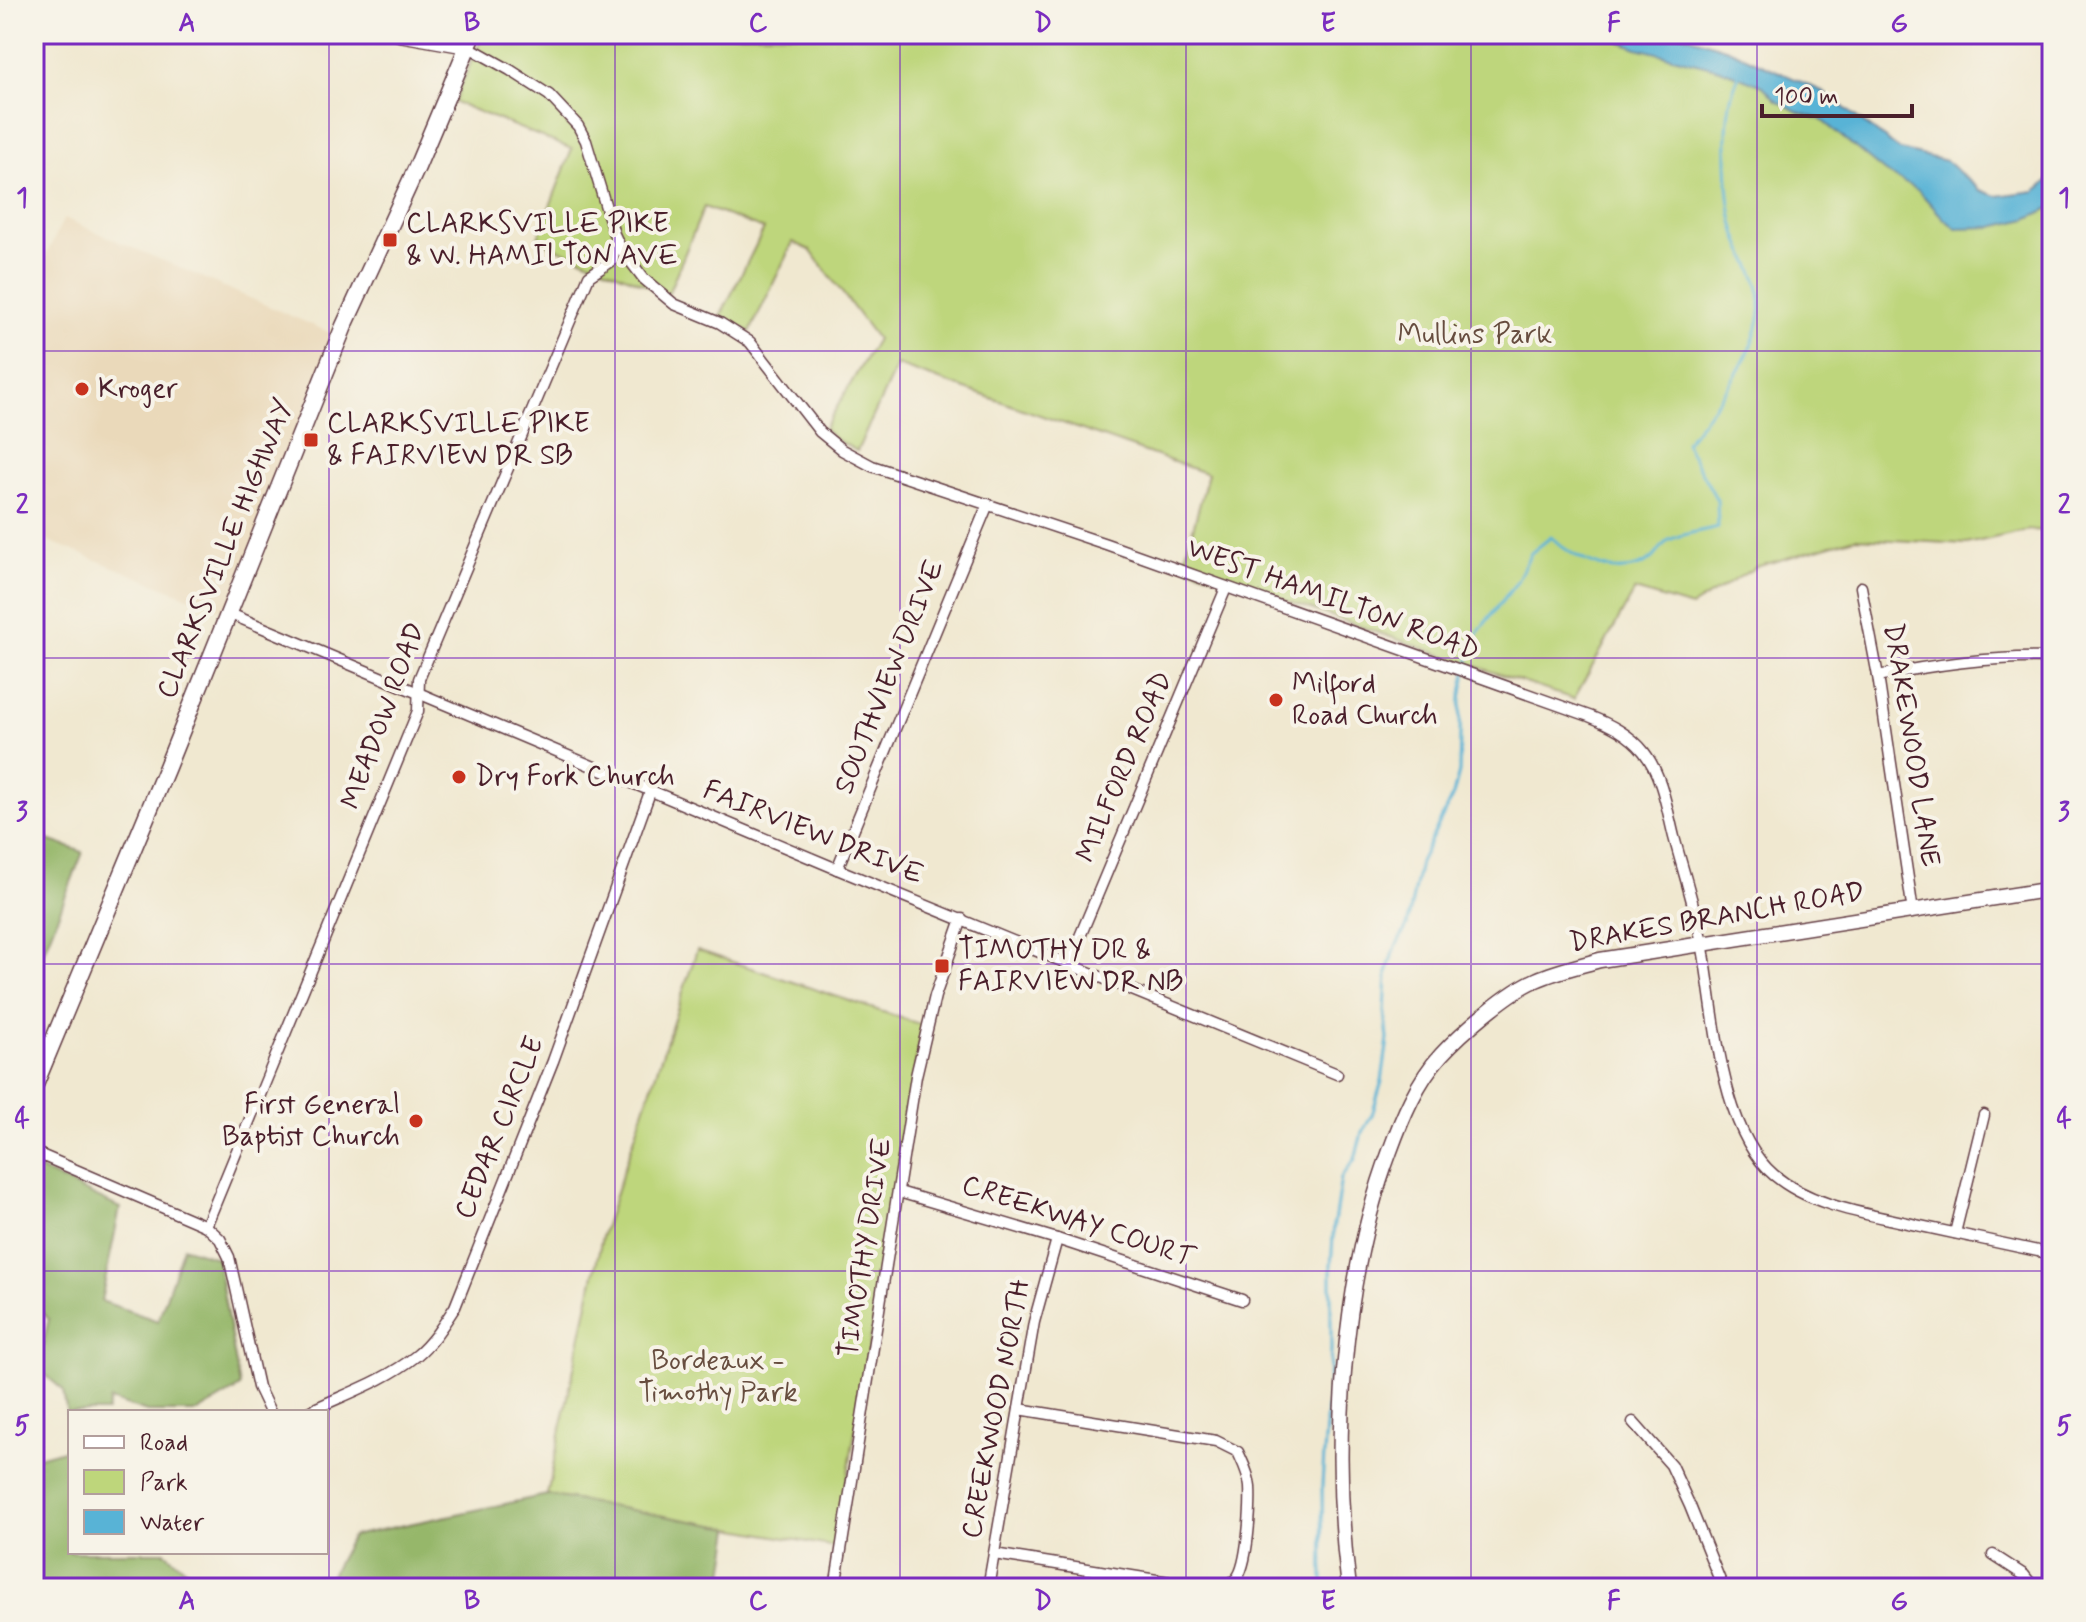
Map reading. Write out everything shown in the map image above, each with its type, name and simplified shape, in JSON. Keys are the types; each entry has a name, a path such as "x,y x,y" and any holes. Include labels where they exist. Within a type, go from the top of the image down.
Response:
{"main road":[{"name":"CLARKSVILLE HIGHWAY","path":"34,1087 344,326 417,167 470,40"}],"street":[{"path":"399,34 470,40"},
{"name":"WEST HAMILTON ROAD","path":"470,40 549,95 578,126 586,141 614,234 621,249 644,279 674,304 720,323 750,342 820,432 842,450 872,466 1600,720 1628,736 1652,764 1665,802 1702,944 1727,1090 1738,1125 1752,1152 1773,1175 1798,1191 1861,1213 2052,1254"},
{"name":"MEADOW ROAD","path":"206,1226 418,711 419,679 589,276 613,260 616,252 614,234"},
{"name":"SOUTHVIEW DRIVE","path":"837,869 988,504"},
{"name":"DRAKEWOOD LANE","path":"1861,587 1878,676 1913,912"},
{"name":"MILFORD ROAD","path":"1068,965 1226,588"},
{"name":"FAIRVIEW DRIVE","path":"228,613 650,792 1337,1074"},
{"path":"1878,676 1989,658 2052,658"},
{"name":"CEDAR CIRCLE","path":"312,1410 417,1356 441,1329 455,1307 553,1061 650,792"},
{"name":"DRAKES BRANCH ROAD","path":"1349,1588 1342,1537 1342,1406 1361,1246 1376,1189 1405,1110 1439,1057 1481,1017 1534,980 1600,960 2052,889"},
{"name":"TIMOTHY DRIVE","path":"835,1588 916,1076 935,996 962,919"},
{"path":"1955,1233 1984,1115"},
{"path":"34,1152 206,1226 220,1239 229,1257 258,1387 269,1410"},
{"name":"CREEKWAY COURT","path":"899,1192 1057,1239 1242,1300"},
{"name":"CREEKWOOD NORTH","path":"988,1588 1034,1322 1057,1239"},
{"path":"994,1554 1207,1588 1224,1586 1236,1580 1244,1567 1250,1488 1238,1452 1216,1441 1019,1409"},
{"path":"1633,1422 1671,1465 1723,1588"},
{"path":"1993,1555 2024,1575 2034,1588"}],"shaded area":[{"path":"64,218 340,337 228,613 34,535 34,280"}],"green space":[{"name":"Mullins Park","path":"483,34 1638,34 1755,78 1975,212 2052,198 2052,531 2029,530 1967,544 1855,538 1756,567 1691,607 1635,590 1574,699 1183,565 1208,474 897,365 857,451 835,439 824,429 877,339 810,250 793,242 750,332 720,317 764,229 704,207 668,294 537,240 572,149 454,102"},
{"path":"34,835 83,852 34,976"},
{"name":"Bordeaux - Timothy Park","path":"697,950 922,1025 836,1547 547,1495 603,1232"},
{"path":"36,1168 120,1208 101,1301 158,1321 183,1247 217,1258 240,1387 201,1410 141,1410 110,1400 108,1410 68,1410 68,1421 63,1390 37,1368 49,1319 34,1306"},
{"path":"68,1449 68,1554 167,1554 209,1588 34,1588 34,1458"},
{"path":"547,1495 731,1528 722,1588 324,1588 352,1536"}],"water":[{"path":"1602,34 1682,34 1728,49 1822,91 1900,150 1946,161 1980,190 1997,196 2035,191 2052,178 2052,207 2027,219 1993,227 1956,228 1919,191 1885,172 1820,119 1776,100 1763,86 1720,69 1637,48"}],"waterway":[{"path":"1323,1588 1322,1485 1331,1350 1331,1266 1341,1178 1355,1159 1382,1081 1388,1039 1385,1011 1387,973 1393,952 1407,926 1420,862 1453,795 1459,772 1461,698 1468,663 1479,631 1516,583 1531,553 1551,537 1585,561 1613,569 1627,569 1653,558 1669,540 1718,527 1717,500 1685,443 1742,365 1760,312 1759,289 1736,232 1728,185 1729,111 1739,75"}],"place":[{"name":"CLARKSVILLE PIKE & W. HAMILTON AVE","path":"390,240"},
{"name":"Kroger","path":"82,389"},
{"name":"CLARKSVILLE PIKE & FAIRVIEW DR SB","path":"311,440"},
{"name":"Milford Road Church","path":"1276,700"},
{"name":"Dry Fork Church","path":"459,777"},
{"name":"TIMOTHY DR & FAIRVIEW DR NB","path":"942,966"},
{"name":"First General Baptist Church","path":"416,1121"}]}
